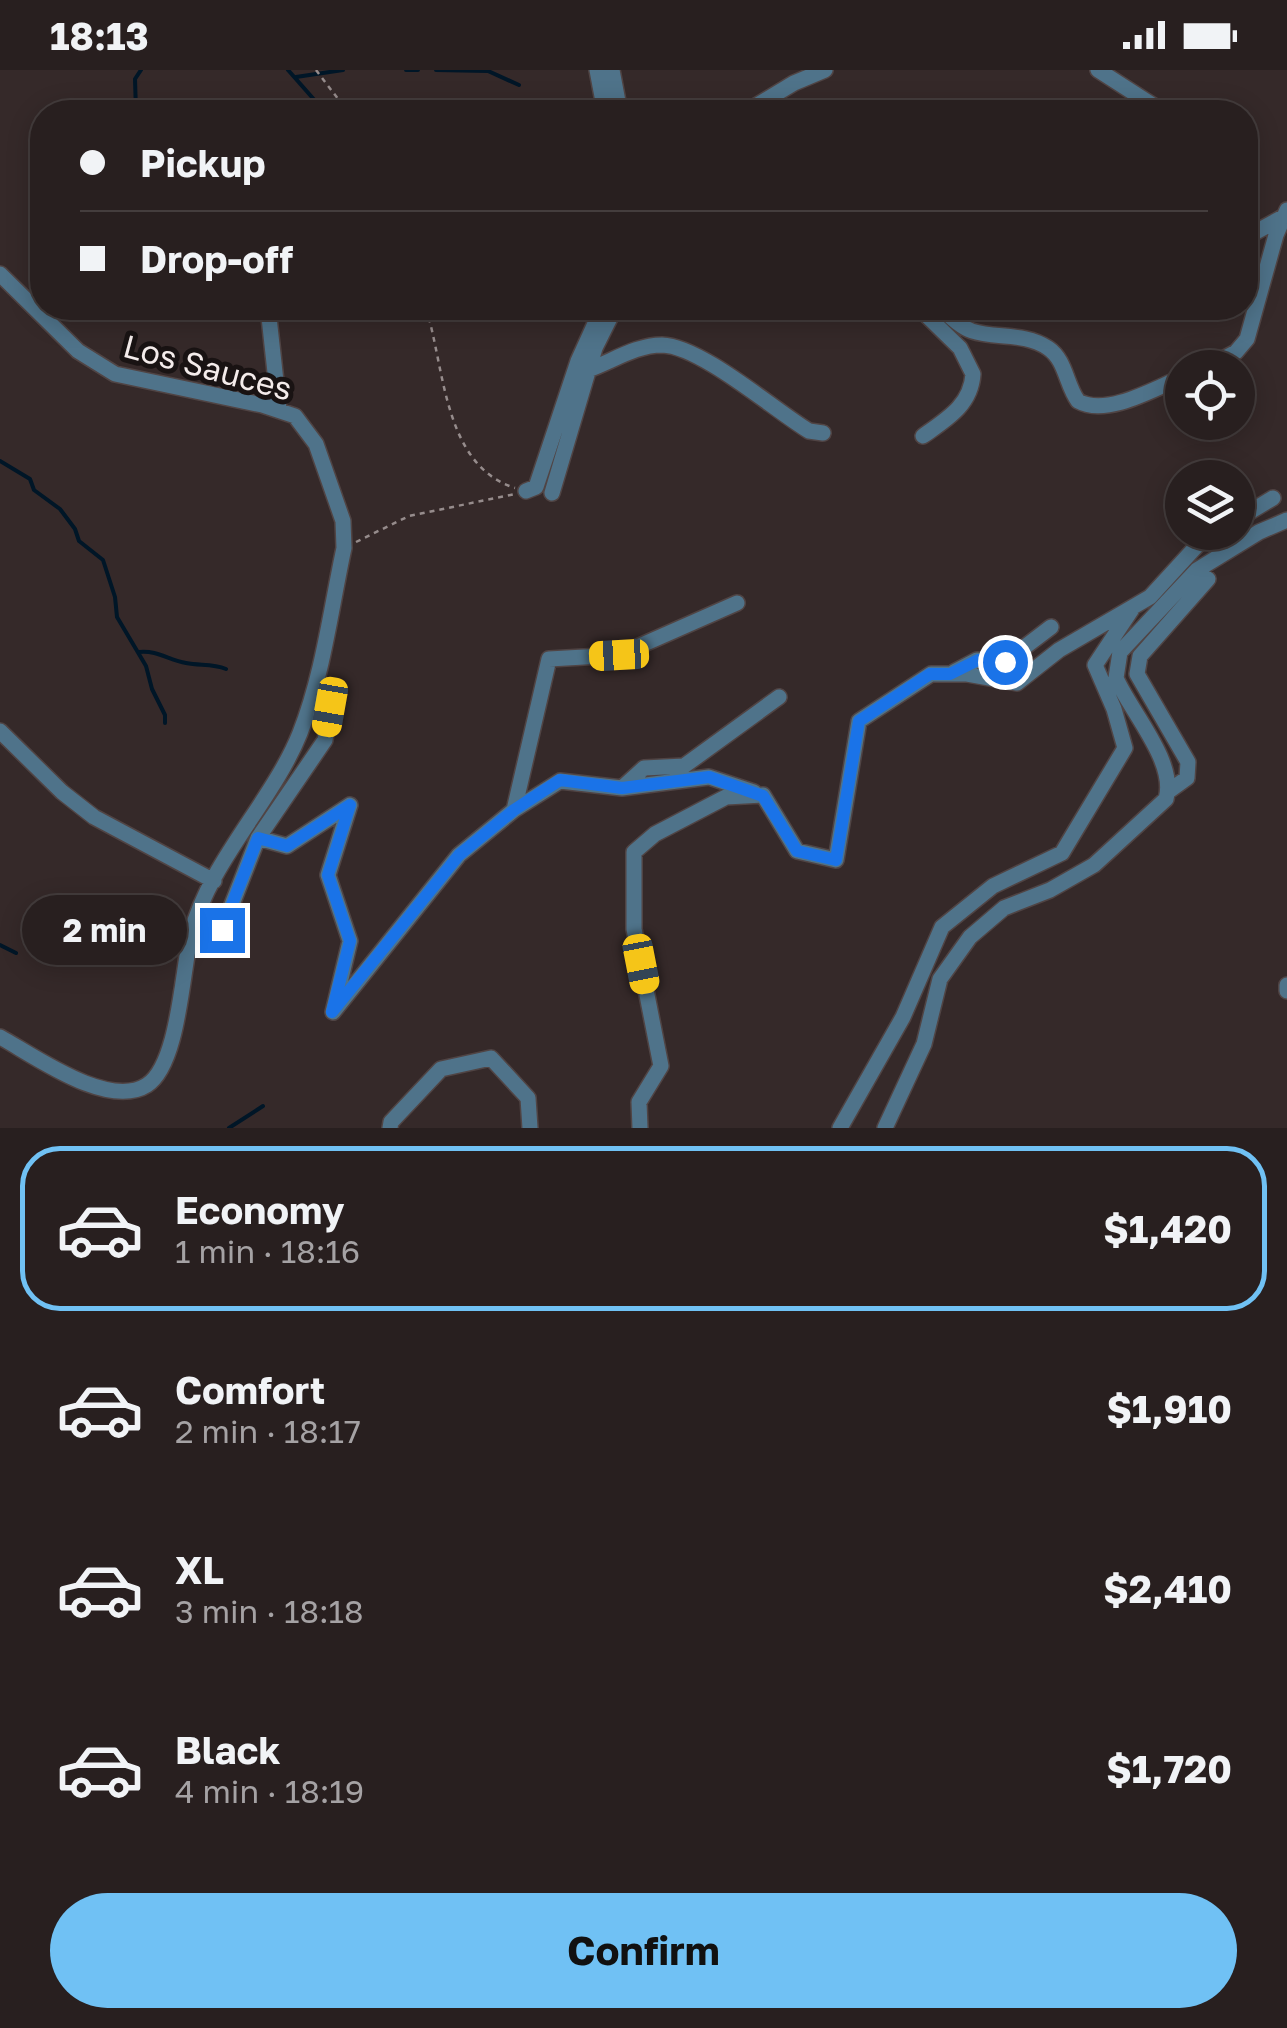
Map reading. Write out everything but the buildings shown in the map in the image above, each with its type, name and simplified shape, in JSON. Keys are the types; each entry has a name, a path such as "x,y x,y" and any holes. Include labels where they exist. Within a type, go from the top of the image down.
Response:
{"street":[{"path":"597,70 603,100"},
{"path":"612,70 618,100"},
{"path":"766,100 825,70"},
{"path":"1098,70 1145,100"},
{"path":"1258,230 1285,214"},
{"path":"1258,303 1285,214"},
{"name":"Los Sauces","path":"0,274 30,304"},
{"name":"Los Sauces","path":"0,1037 58,1072 91,1084 127,1091 149,1084 167,1054 193,926 214,881 300,734 344,548 343,521 316,444 296,416 115,374 78,352 46,320"},
{"path":"269,320 280,410"},
{"path":"526,491 536,487 578,361 597,320"},
{"path":"552,493 588,370 610,320"},
{"path":"923,436 964,402 973,374 960,348 932,320"},
{"path":"956,320 976,333 1004,334 1048,348 1058,358 1078,401 1092,408 1111,407 1165,384"},
{"path":"1238,350 1247,339 1253,320"},
{"path":"588,370 639,348 666,345 724,372 809,431 823,433"},
{"path":"1255,508 1272,498"},
{"path":"1169,791 1169,778 1116,678 1120,652 1198,570 1259,532 1287,520"},
{"path":"258,838 287,846 350,805 328,875 350,941 332,1012 459,855 514,810 560,780 622,788 709,777 763,796 797,851 836,860 859,721 930,674 1016,683 1058,650 1150,597 1193,550"},
{"path":"885,1128 924,1044 940,979 957,952 995,914 1076,878 1094,865 1160,808 1169,791 1187,778 1188,762 1137,674 1140,656 1208,579"},
{"path":"514,810 549,658 619,655 737,602"},
{"path":"840,1128 903,1017 942,928 992,886 1062,852 1125,748 1114,709 1094,665 1133,606"},
{"path":"950,674 978,660 1005,662 1051,626"},
{"path":"622,788 644,768 684,766 779,697"},
{"path":"222,930 258,838 324,740 330,707"},
{"path":"0,731 62,792 94,817 214,881"},
{"path":"640,1128 639,1102 661,1066 634,929 634,852 655,834 726,797 763,796"},
{"path":"390,1128 391,1122 441,1069 491,1058 528,1098 530,1128"}],"path":[{"path":"316,70 339,100"},
{"path":"429,320 457,430 476,464 501,483 526,491"},
{"path":"344,548 409,516 526,491"}],"waterway":[{"path":"136,100 135,79 141,70"},
{"path":"288,70 314,100"},
{"path":"296,77 343,70"},
{"path":"406,70 418,70"},
{"path":"436,70 488,71 519,85"},
{"path":"0,461 30,479 34,490 60,509 79,541 103,560 117,617 146,666 165,723"},
{"path":"139,652 226,669"},
{"path":"0,945 16,953"},
{"path":"229,1128 263,1106"}],"route":[{"path":"222,930 258,838 287,846 350,805 328,875 350,941 332,1012 459,855 514,810 560,780 622,788 709,777 763,796 797,851 836,860 859,721 930,674 950,674 978,660 1005,662"}]}
